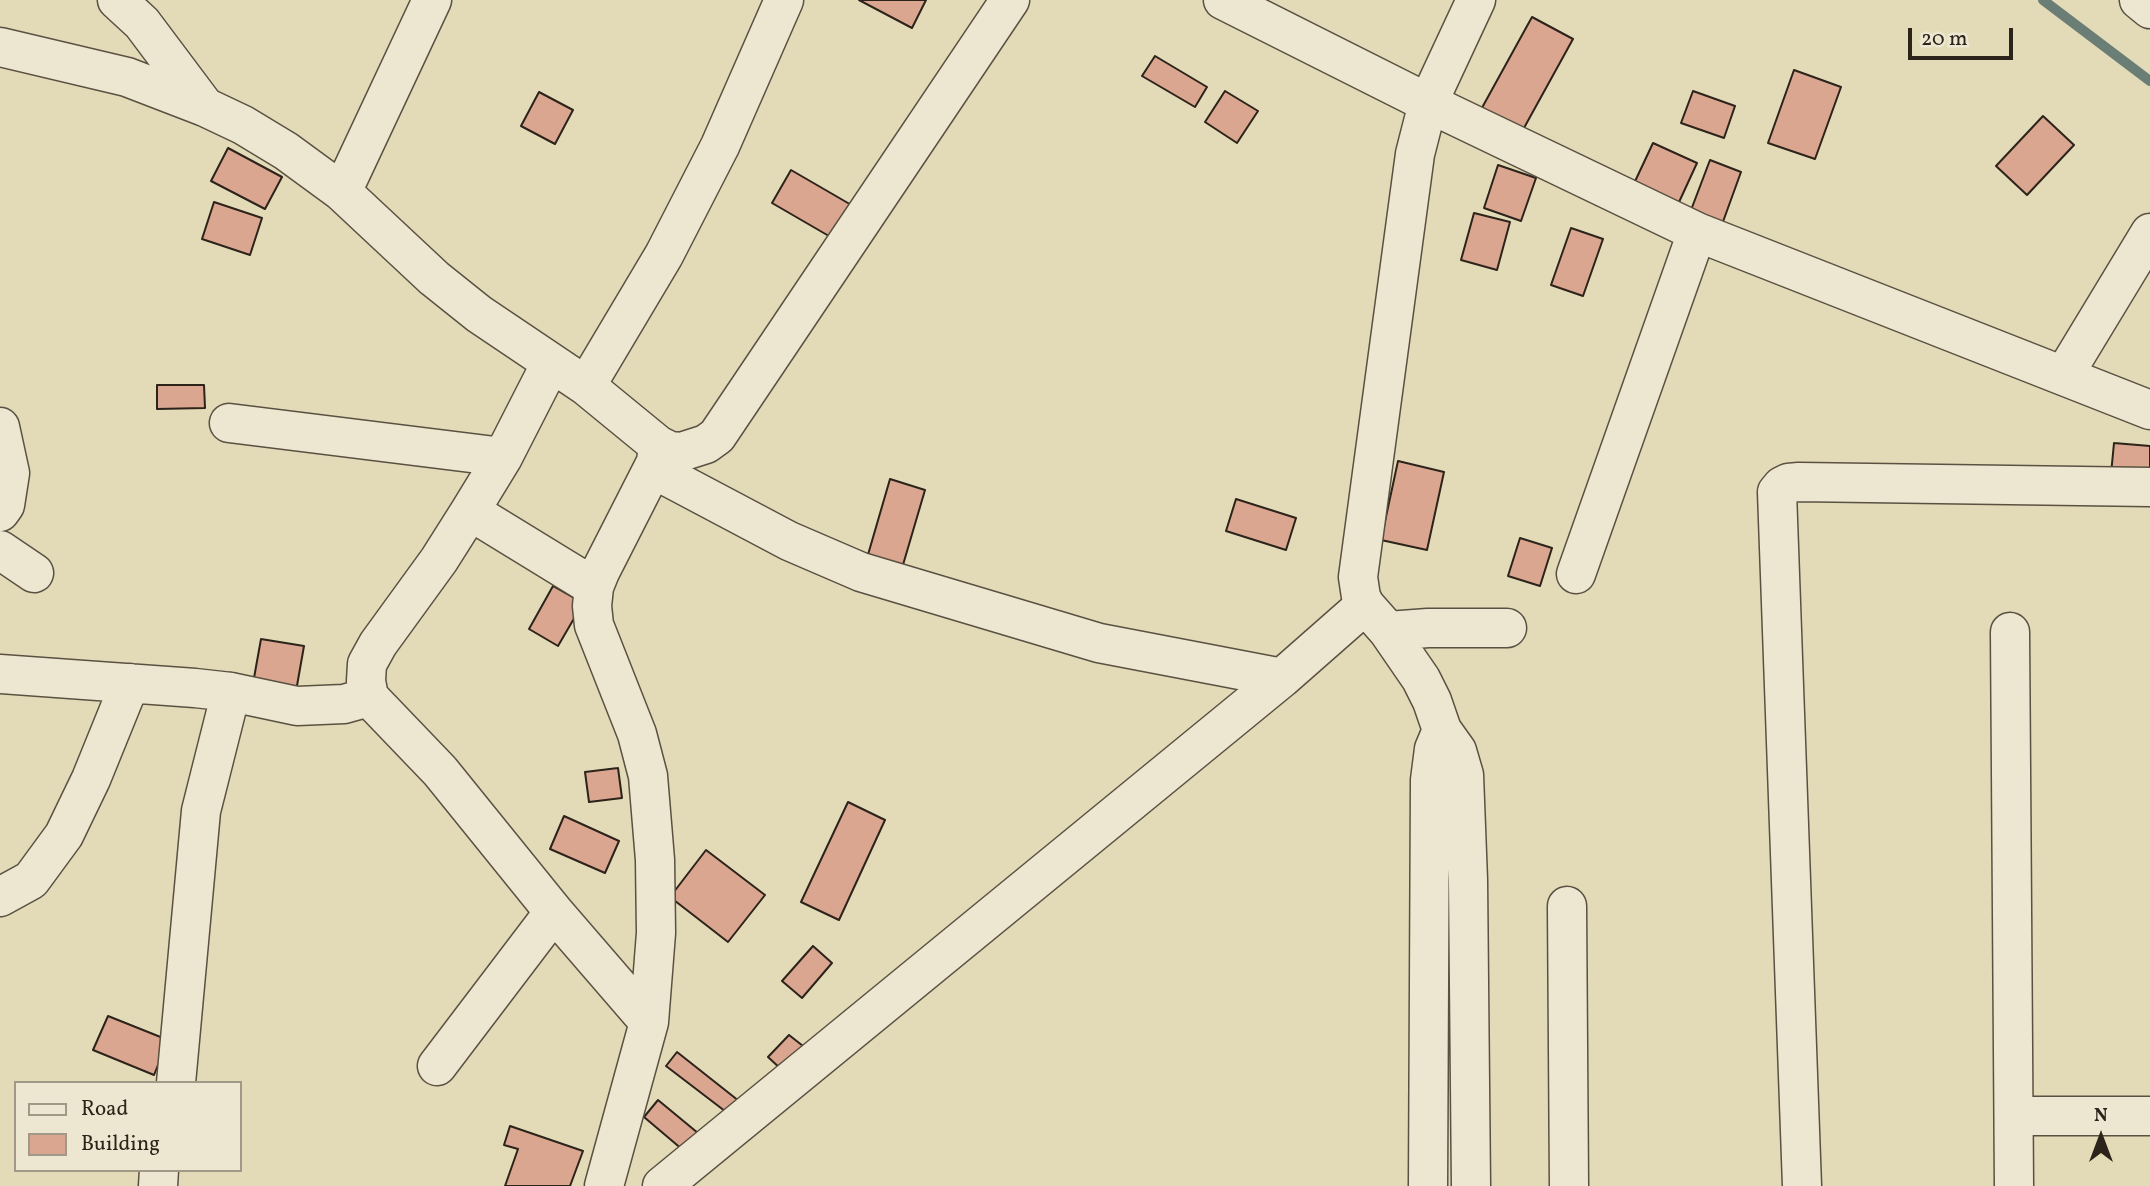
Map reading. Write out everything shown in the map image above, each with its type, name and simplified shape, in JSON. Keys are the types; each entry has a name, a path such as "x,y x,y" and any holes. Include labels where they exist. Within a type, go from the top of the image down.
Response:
{"street":[{"path":"117,0 142,23 205,107"},
{"path":"342,192 432,0"},
{"path":"586,386 664,255 720,145 784,0"},
{"path":"604,1186 649,1022 656,933 655,860 648,776 632,721 594,625 594,587 656,457 670,451 681,452 706,444 717,436 1010,0"},
{"path":"1471,1186 1468,880 1464,775 1457,751 1442,730 1421,679 1361,597 1358,578 1415,154 1428,103 1476,0"},
{"path":"2139,0 2150,9"},
{"path":"1237,3 1428,103 1697,232 2150,410"},
{"path":"0,47 127,77 205,107 243,125 286,151 342,192 434,278 479,314 586,386 656,457 789,541 861,572 1099,643 1282,678"},
{"path":"1576,574 1697,232"},
{"path":"2064,375 2150,233"},
{"path":"551,363 503,457 470,511 367,664 366,681 369,697 440,771 554,912 649,1022"},
{"path":"229,423 503,457"},
{"path":"0,427 10,473 5,505 0,512"},
{"path":"1802,1186 1777,492 1782,485 1799,482 2150,487"},
{"path":"470,511 594,587"},
{"path":"0,551 34,573"},
{"path":"663,1186 1282,678 1377,618 1428,628 1507,628"},
{"path":"2010,632 2014,1186"},
{"path":"0,674 231,692 297,706 334,705 369,697"},
{"path":"0,897 30,880 64,835 91,779 130,683"},
{"path":"176,1081 201,811 231,692"},
{"path":"1428,1186 1430,780 1434,749 1442,730"},
{"path":"1567,906 1569,1186"},
{"path":"437,1066 554,912"},
{"path":"2014,1116 2150,1116"}],"building":[{"path":"859,0 926,0 912,28"},
{"path":"1532,17 1573,39 1519,137 1478,115"},
{"path":"1155,56 1207,87 1195,107 1142,76"},
{"path":"1794,70 1841,87 1815,159 1768,143"},
{"path":"1225,91 1258,111 1237,143 1205,122"},
{"path":"1693,91 1735,106 1724,138 1681,123"},
{"path":"539,92 573,110 555,144 521,126"},
{"path":"2043,116 2074,145 2027,195 1996,166"},
{"path":"1653,143 1697,163 1674,213 1630,192"},
{"path":"228,148 282,177 265,209 211,181"},
{"path":"1710,160 1741,172 1720,230 1688,218"},
{"path":"1498,165 1536,178 1521,221 1484,208"},
{"path":"791,170 860,210 841,243 772,203"},
{"path":"214,202 262,218 250,255 202,239"},
{"path":"1474,213 1510,222 1497,270 1461,260"},
{"path":"1571,228 1603,239 1583,296 1551,285"},
{"path":"157,385 204,385 205,408 157,409"},
{"path":"2114,443 2150,446 2150,477 2111,474"},
{"path":"1398,461 1444,472 1427,550 1381,540"},
{"path":"890,479 925,490 900,575 865,565"},
{"path":"1236,499 1296,518 1286,550 1226,531"},
{"path":"1520,538 1552,548 1540,586 1508,576"},
{"path":"553,586 583,603 558,646 529,629"},
{"path":"261,639 304,646 295,697 252,689"},
{"path":"618,768 622,798 589,802 585,772"},
{"path":"848,802 885,820 839,920 801,902"},
{"path":"564,816 619,841 605,873 550,849"},
{"path":"706,850 765,895 728,942 670,897"},
{"path":"813,946 832,963 802,998 782,981"},
{"path":"108,1016 168,1040 154,1075 93,1050"},
{"path":"789,1035 803,1046 782,1070 768,1057"},
{"path":"677,1052 744,1105 734,1118 666,1066"},
{"path":"658,1100 704,1138 690,1156 644,1117"},
{"path":"510,1126 583,1151 570,1186 505,1186 518,1149 504,1145"}],"waterway":[{"path":"2043,0 2150,81"}]}
